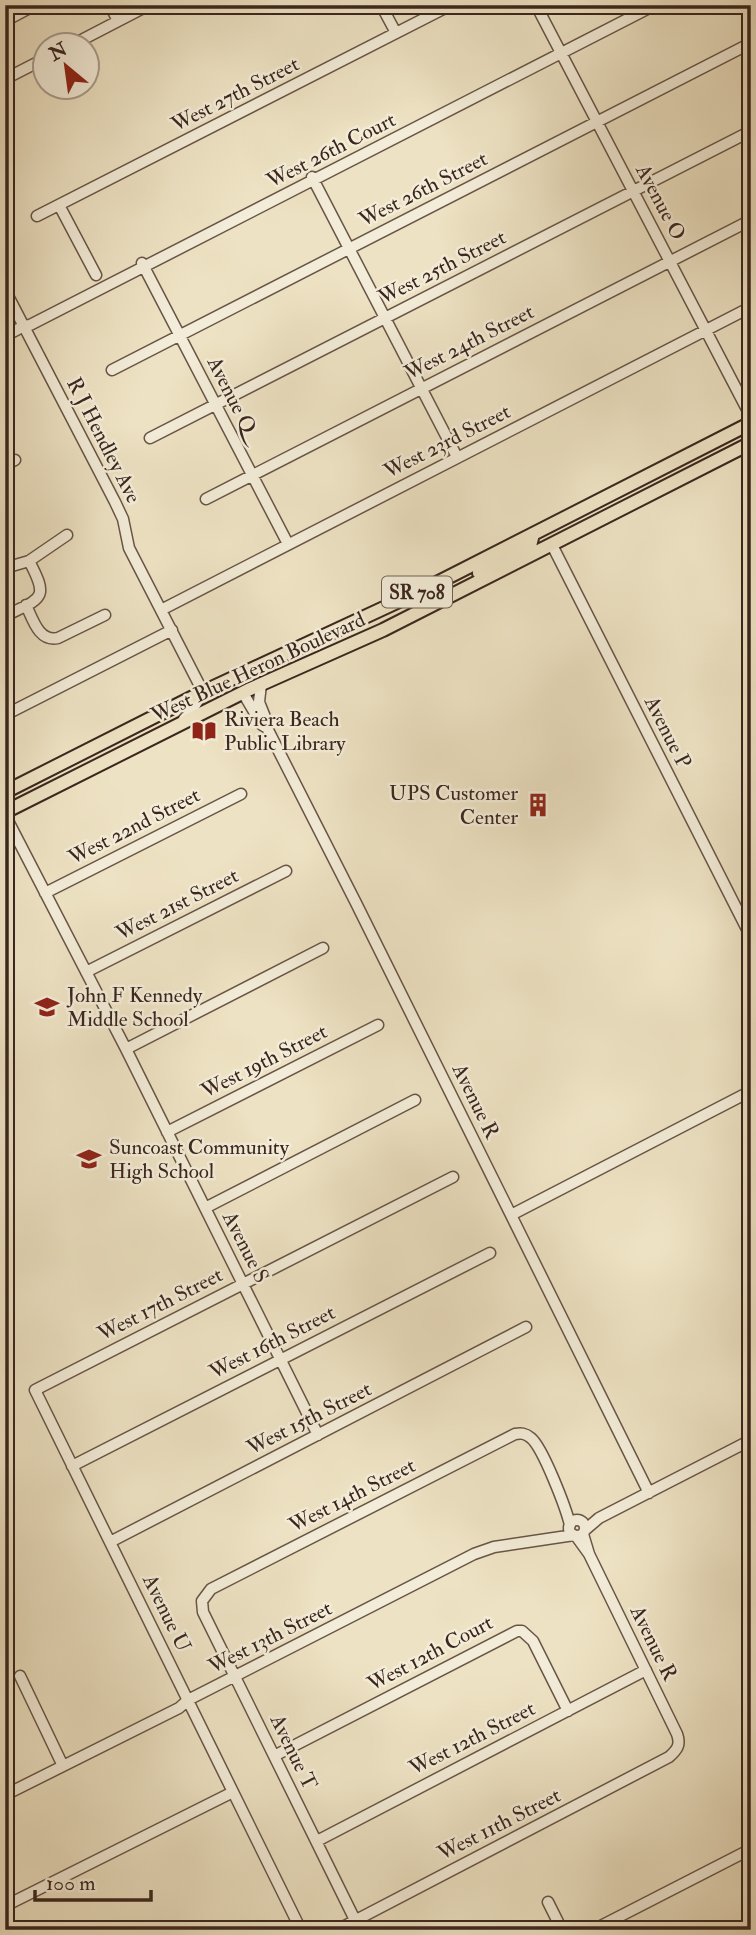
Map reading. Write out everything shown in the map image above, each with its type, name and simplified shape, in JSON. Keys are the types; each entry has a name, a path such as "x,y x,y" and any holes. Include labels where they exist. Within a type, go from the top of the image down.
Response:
{"main road":[{"name":"West Blue Heron Boulevard","path":"5,792 203,692 427,588 751,423"},
{"name":"West Blue Heron Boulevard","path":"5,814 261,684 383,630 751,443"},
{"path":"552,545 556,533 619,499 621,490"},
{"path":"456,593 464,580 530,546 533,534"}],"street":[{"path":"5,20 35,5"},
{"path":"110,5 118,21"},
{"path":"97,32 149,5"},
{"path":"381,5 396,33"},
{"name":"West 27th Street","path":"37,216 451,5"},
{"name":"Avenue O","path":"536,5 751,416"},
{"name":"West 26th Court","path":"560,52 647,5"},
{"name":"West 26th Court","path":"5,336 656,5"},
{"name":"West 26th Street","path":"112,370 751,43"},
{"path":"5,79 32,65"},
{"name":"West 25th Street","path":"150,438 751,131"},
{"path":"313,179 457,457"},
{"path":"59,205 96,275"},
{"name":"West 24th Street","path":"206,499 751,220"},
{"name":"Avenue Q","path":"143,265 288,544"},
{"name":"R J Hendley Ave","path":"5,290 115,502 129,548 161,610"},
{"name":"West 23rd Street","path":"161,610 751,307"},
{"path":"5,568 29,561 67,535"},
{"name":"Avenue P","path":"552,545 751,937"},
{"path":"5,616 38,598 42,587 29,561"},
{"path":"26,606 40,633 51,639 105,615"},
{"path":"161,610 203,692 191,712 177,725"},
{"path":"5,715 172,630"},
{"name":"Avenue R","path":"261,684 259,702 267,728"},
{"name":"Avenue R","path":"243,693 267,728 356,902 649,1493"},
{"name":"West 22nd Street","path":"46,893 241,794"},
{"name":"Avenue S","path":"5,814 126,1049 318,1435"},
{"name":"West 21st Street","path":"86,972 286,871"},
{"path":"126,1049 323,948"},
{"name":"West 19th Street","path":"167,1132 378,1025"},
{"path":"511,1215 751,1091"},
{"path":"205,1208 415,1100"},
{"name":"West 17th Street","path":"35,1390 453,1177"},
{"name":"West 16th Street","path":"72,1466 490,1253"},
{"name":"West 15th Street","path":"110,1542 526,1327"},
{"name":"Avenue U","path":"35,1390 301,1930"},
{"name":"West 14th Street","path":"202,1601 211,1589 515,1434 526,1435"},
{"name":"Avenue R","path":"526,1435 535,1443 677,1734 677,1750"},
{"path":"577,1529 751,1440"},
{"name":"West 13th Street","path":"5,1795 481,1551 560,1536 577,1529"},
{"name":"Avenue T","path":"202,1601 203,1612 355,1920"},
{"name":"West 12th Court","path":"274,1756 517,1631 534,1641 568,1711"},
{"name":"West 12th Street","path":"317,1841 646,1670"},
{"path":"20,1676 63,1766"},
{"name":"West 11th Street","path":"337,1930 669,1757 677,1750"},
{"path":"5,1906 233,1792"},
{"path":"593,1930 751,1849"},
{"path":"548,1902 562,1930"}],"railway":[{"path":"751,1384 743,1440 744,1468 751,1495"}],"place":[{"name":"Riviera Beach Public Library","path":"204,731"},
{"name":"UPS Customer Center","path":"538,805"},
{"name":"John F Kennedy Middle School","path":"47,1007"},
{"name":"Suncoast Community High School","path":"89,1159"}]}
